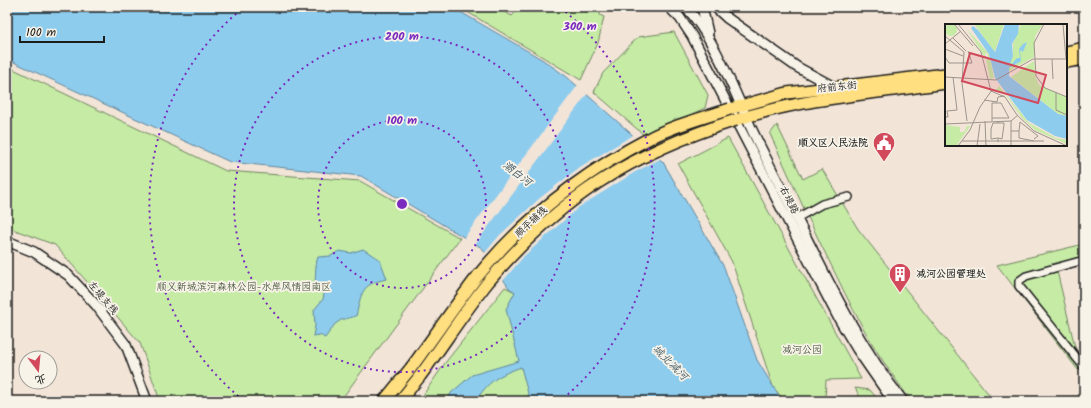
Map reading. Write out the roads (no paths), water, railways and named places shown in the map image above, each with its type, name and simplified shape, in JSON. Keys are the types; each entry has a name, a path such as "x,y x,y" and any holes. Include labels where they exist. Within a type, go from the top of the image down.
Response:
{"main road":[{"name":"右堤路","path":"669,7 680,18 692,36 730,109 741,118 797,218 848,320 878,368 903,401"},
{"name":"右堤路","path":"686,7 698,22 712,46 741,105 741,118 839,319 857,349 893,401"},
{"path":"702,7 712,46"},
{"path":"715,7 727,18 796,67 834,87"},
{"path":"1067,52 1084,48"},
{"path":"1067,62 1084,59"},
{"name":"府前东街","path":"730,109 787,93 945,74"},
{"name":"府前东街","path":"741,118 815,102 945,83"},
{"name":"顺平辅线","path":"384,401 411,368 478,277 529,222 558,197 591,173 648,139 684,124 730,109"},
{"name":"顺平辅线","path":"400,401 487,284 508,260 556,213 590,187 630,163 688,136 741,118"},
{"name":"左堤支线","path":"7,241 34,252 68,275 96,305 126,345 147,401"}],"street":[{"path":"797,218 822,204 849,197"},
{"path":"1084,260 1026,276 1019,281 1019,286 1084,368"}],"water":[{"path":"7,7 452,7 543,60 567,77 663,162 724,267 757,360 782,401 530,401 521,367 500,376 485,388 476,401 447,401 451,393 472,375 519,361 506,309 515,292 509,288 482,248 361,176 230,162 7,59"},
{"path":"363,249 380,260 387,279 378,281 367,287 361,296 356,316 341,320 335,324 325,338 320,335 313,336 315,326 314,310 323,299 325,289 315,282 318,257 331,256 339,251 351,253"}],"place":[{"name":"顺义区人民法院","path":"884,162"},
{"name":"减河公园管理处","path":"900,294"}],"water label":[{"name":"潮白河","path":"517,174"},
{"name":"城北减河","path":"670,363"}],"park label":[{"name":"顺义新城滨河森林公园-水岸风情园南区","path":"244,287"},
{"name":"减河公园","path":"802,350"}]}
